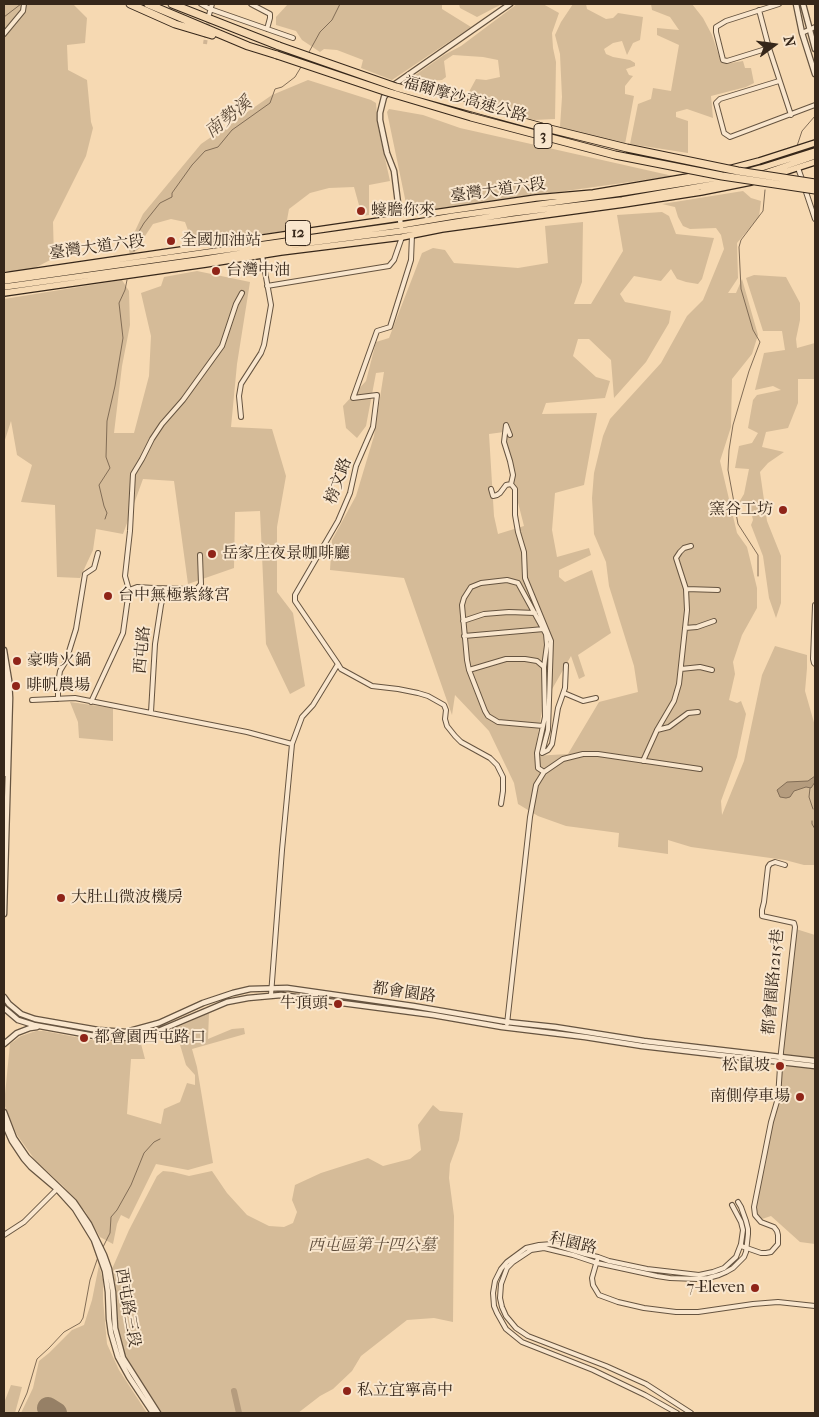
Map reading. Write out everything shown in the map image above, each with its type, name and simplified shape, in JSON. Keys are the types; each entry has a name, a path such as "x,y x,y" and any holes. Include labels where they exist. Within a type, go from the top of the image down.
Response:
{"highway":[{"path":"130,4 175,24 248,46"},
{"name":"福爾摩沙高速公路","path":"148,4 248,46 387,92 471,117 616,155 722,176 815,190"},
{"name":"福爾摩沙高速公路","path":"172,4 252,36 396,87 542,128 738,171 815,183"},
{"path":"181,4 252,36"}],"main road":[{"name":"臺灣大道六段","path":"4,293 320,246 536,198 593,193 717,172 815,143"},
{"name":"臺灣大道六段","path":"4,287 292,246 401,228 454,216 735,175 815,151"},
{"name":"臺灣大道六段","path":"4,281 622,200 736,180 762,174 815,156"},
{"name":"臺灣大道六段","path":"4,276 310,231 401,228 412,235 701,192 767,178 815,162"}],"street":[{"path":"4,34 23,11 24,4"},
{"path":"201,4 210,10 293,38"},
{"path":"251,4 270,14 267,29"},
{"path":"267,286 389,266 394,260 401,228 394,171 387,153 380,120 384,97 395,84 510,4"},
{"path":"768,48 727,61 724,60 716,27 779,4"},
{"path":"796,4 802,33 815,74"},
{"path":"804,4 812,28 815,49"},
{"path":"760,10 768,48 791,115"},
{"path":"802,33 812,28"},
{"path":"778,81 720,99 716,104 724,133 730,137 815,105"},
{"path":"798,168 815,219"},
{"name":"榜文路","path":"338,664 295,601 295,595 338,521 350,493 356,466 373,427 377,395 353,398 377,331 390,327 411,260 412,235"},
{"path":"241,418 239,409 241,384 264,345 271,305 262,255"},
{"path":"91,702 123,633 129,590 125,576 133,474 162,424 183,400 222,346 236,304 242,293"},
{"path":"510,436 506,425 504,442 513,475 511,484 514,489 518,532 524,552 525,578 551,641 548,730 542,753 548,750 552,744 558,708 565,688 566,665"},
{"path":"491,489 493,496 497,495 506,485 511,484"},
{"path":"643,761 657,730 674,701 679,684 687,610 686,589 676,558 684,548 691,546"},
{"path":"58,699 60,671 66,661 76,629 85,574 94,568 98,554"},
{"path":"129,590 137,587 196,590 200,584 200,554"},
{"path":"544,726 505,724 488,716 469,670 464,636 462,605 466,593 471,587 481,583 508,580 518,583 544,628 547,646 544,667 544,726 538,753 538,768 544,772"},
{"name":"西屯路","path":"151,712 155,644 165,590 154,588"},
{"path":"686,589 718,590"},
{"path":"815,605 813,659 815,664"},
{"path":"463,621 484,614 509,612 535,613"},
{"path":"685,628 697,627 714,621"},
{"path":"464,636 544,628"},
{"path":"4,650 9,680 4,774"},
{"path":"469,670 506,659 537,661 544,667"},
{"path":"271,995 292,744 302,717 313,706 338,664 341,669 372,686 418,693 444,705 447,726 455,736 461,742 490,758 497,765 503,777 501,804"},
{"path":"681,669 700,667 712,670"},
{"path":"4,668 7,698 4,914"},
{"path":"564,693 584,701 596,698"},
{"path":"32,700 74,698 247,732 292,744"},
{"path":"657,730 668,727 688,713 698,712"},
{"path":"507,1025 530,817 536,785 544,772 563,759 583,754 598,754 700,769"},
{"name":"都會園路1215巷","path":"781,1057 795,927 794,923 762,916 762,910 768,867 776,862 785,865"},
{"name":"都會園路","path":"4,998 21,1014 35,1019 98,1030 126,1032 159,1023 203,1003 224,996 250,989 272,988 305,990 507,1025"},
{"name":"都會園路","path":"4,1008 18,1020 43,1027 100,1037 129,1038 156,1032 227,1002 281,995 507,1025 642,1046 815,1061"},
{"path":"4,1044 11,1037 23,1031 35,1027 43,1027"},
{"path":"732,1205 743,1230 741,1246 761,1253 771,1252 778,1244 777,1231 774,1227 761,1222 755,1215 754,1207 771,1122 778,1098 781,1057"},
{"name":"都會園路","path":"781,1057 815,1066"},
{"name":"西屯路三段","path":"4,1112 14,1138 27,1157 82,1212 104,1255 109,1270 113,1292 115,1328 123,1358 158,1413"},
{"name":"西屯路三段","path":"4,1123 12,1141 30,1167 58,1188 75,1209 94,1240 105,1271 110,1326 118,1357 153,1413"},
{"path":"4,1235 24,1222 58,1188"},
{"path":"738,1202 746,1220 747,1248"},
{"name":"科園路","path":"677,1413 601,1374 522,1342 500,1321 494,1306 493,1292 495,1281 507,1262 526,1248 539,1245 552,1244 598,1256 609,1261 647,1269 699,1275 724,1268 736,1257 741,1246"},
{"name":"科園路","path":"691,1413 646,1384 606,1366 528,1336 516,1328 506,1316 500,1298 501,1284 507,1268 513,1262 536,1249 550,1249 625,1270 670,1278 708,1278 733,1268 744,1257 747,1248"},
{"path":"598,1256 592,1285 599,1295 644,1308 669,1312 698,1312 778,1302 815,1306"}],"green space":[{"path":"4,4 73,4 87,18 85,43 67,45 68,70 87,80 93,128 86,156 53,222 54,258 29,271 4,271"},
{"path":"288,4 442,4 442,9 471,27 392,80 361,68 363,60 337,50 324,49 320,52 302,40 296,31 276,25 276,17"},
{"path":"459,4 502,4 477,17 460,8"},
{"path":"517,4 543,4 559,13 552,33 556,62 555,119 534,120 464,101 476,79 486,80 500,77 498,60 453,55 444,61 446,77 442,80 425,81 411,78 444,55 461,46"},
{"path":"573,4 586,4 587,9 606,19 613,18 618,13 643,17 640,40 633,43 627,55 622,41 613,43 604,49 606,54 635,63 635,66 626,69 629,75 633,76 625,86 625,94 634,96 625,144 560,127 562,97 560,54 555,35"},
{"path":"651,4 692,4 703,18 712,35 721,62 743,61 745,68 751,68 754,83 746,87 711,96 713,118 687,109 676,112 676,117 688,121 688,153 630,144 638,104 651,99 653,88 671,91 679,45 657,35 657,28 679,30 670,17 652,10"},
{"path":"308,80 376,103 378,127 390,181 369,185 369,215 362,216 354,187 329,188 310,193 289,209 285,231 193,244 185,222 171,219 153,224 140,248 130,255 128,246 143,214 201,144 272,95"},
{"path":"389,109 423,115 460,128 673,176 408,213 387,112"},
{"path":"743,191 751,198 761,201 759,217 737,243 738,278 728,293 736,293 742,279 758,335 752,354 732,379 731,427 720,461 737,533 747,547 757,588 757,608 742,635 733,662 735,674 729,700 737,703 741,701 746,714 737,757 721,801 722,815 744,761 762,675 775,646 807,655 805,691 815,726 815,865 804,865 785,860 691,847 668,840 668,854 618,847 619,833 566,826 538,816 518,804 514,783 489,731 455,695 452,715 404,578 330,570 332,540 356,496 374,436 384,372 376,373 366,426 357,438 346,428 343,406 366,381 376,342 389,338 422,253 433,248 445,250 454,263 518,268 548,263 545,226 583,222 582,282 574,304 591,304 623,251 617,215 662,212 669,216 676,234 714,238 702,279 698,284 686,282 677,279 671,269 661,281 634,276 620,294 625,302 671,311 669,323 646,362 614,398 611,360 589,339 578,339 573,356 596,377 610,381 605,398 546,403 542,414 597,413 584,485 555,493 552,530 557,557 589,548 591,555 559,570 559,577 565,582 592,570 611,633 578,655 585,676 579,679 571,656 543,705 534,756 568,754 599,702 638,692 634,666 609,586 606,562 594,534 592,498 594,473 603,436 610,419 661,363 687,316 703,300 724,249 721,235 716,228 690,229 683,226 675,207 662,204","holes":["504,432 510,454 515,491 524,526 498,534 494,516 489,434"]},
{"path":"197,271 250,282 237,364 231,427 272,429 286,476 277,527 277,592 293,613 305,686 290,694 266,644 260,511 235,512 234,568 188,584 174,481 143,479 123,534 96,529 93,550 80,578 57,577 55,505 21,502 32,465 17,455 11,421 4,443 4,299 122,280 129,291 130,325 122,366 114,433 134,433 149,376 151,336 141,293 161,286 164,277"},
{"path":"754,275 786,277 800,303 800,320 796,339 797,348 815,343 815,379 798,379 798,403 788,428 766,432 762,447 784,452 768,463 760,472 767,521 781,556 781,603 776,618 769,598 763,556 751,525 753,520 750,507 738,504 744,494 749,469 735,468 739,446 752,443 758,433 748,428 753,400 757,395 781,390 773,386 755,390 764,353 785,350 782,331 763,331 746,278"},
{"path":"70,702 113,708 113,741 79,738 78,722"},
{"path":"796,929 815,935 815,1244 800,1242 771,1216 762,1219 757,1214 756,1208 772,1122 779,1097"},
{"path":"209,1013 208,1039 232,1029 244,1028 245,1034 192,1049 197,1067 213,1163 188,1170 156,1164 129,1219 121,1215 113,1244 100,1237 85,1211 63,1186 35,1160 17,1135 4,1104 10,1044 21,1036 36,1031 97,1041 127,1042 140,1040 145,1059 131,1059 127,1114 161,1124 164,1109 180,1102 187,1083 195,1085 195,1075 186,1065 175,1028"},
{"name":"西屯區第十四公墓","path":"433,1105 440,1111 463,1113 459,1140 450,1164 449,1178 454,1216 453,1322 434,1318 407,1320 361,1356 352,1371 333,1389 320,1396 298,1413 162,1413 125,1355 117,1325 112,1269 129,1230 157,1176 163,1171 189,1176 212,1171 227,1193 247,1215 269,1226 284,1227 293,1223 297,1212 292,1200 295,1185 321,1173 368,1158 383,1166 410,1159 421,1150 418,1125"},
{"path":"99,1265 103,1280 107,1344 119,1370 147,1413 21,1413 33,1388 39,1361 72,1330 84,1325 92,1300"},
{"path":"11,1385 22,1387 15,1413 4,1413 4,1403"}],"shaded area":[{"path":"815,776 815,782 811,788 806,787 794,791 790,797 780,797 777,790 787,782 808,781"}],"waterway":[{"name":"南勢溪","path":"4,17 21,4"},
{"name":"南勢溪","path":"309,52 320,32 332,20 340,4"},
{"name":"南勢溪","path":"134,251 138,233 144,223 160,203 172,197 172,193 192,165 205,151 218,147 232,130 270,103 275,89 282,87 295,77 301,67"},
{"path":"797,146 802,131 815,116"},
{"path":"758,576 758,555 738,524 728,470 733,425 760,342 753,330 741,289 739,247 741,240 763,211 765,190"},
{"name":"南勢溪","path":"105,519 107,513 99,485 110,468 106,457 107,421 123,338 119,303 127,280"},
{"path":"810,788 809,797 813,809"},
{"path":"812,821 815,829"},
{"path":"103,1247 110,1233 111,1217 131,1185 144,1153 154,1142 160,1139"},
{"path":"18,1413 27,1393 37,1359 64,1332 80,1323 83,1318 90,1280 98,1257"},
{"path":"234,1391 239,1413"}],"runway":[{"path":"48,1408 56,1413"}],"tunnel":[{"path":"205,44 209,17"}],"place":[{"name":"蠔膽你來","path":"361,211"},
{"name":"全國加油站","path":"171,241"},
{"name":"台灣中油","path":"216,271"},
{"name":"窯谷工坊","path":"783,510"},
{"name":"岳家庄夜景咖啡廳","path":"212,554"},
{"name":"台中無極紫緣宮","path":"108,596"},
{"name":"豪啃火鍋","path":"17,661"},
{"name":"啡帆農場","path":"16,686"},
{"name":"大肚山微波機房","path":"61,898"},
{"name":"牛頂頭","path":"338,1004"},
{"name":"都會園西屯路口","path":"84,1038"},
{"name":"松鼠坡","path":"780,1066"},
{"name":"南側停車場","path":"800,1097"},
{"name":"7-Eleven","path":"755,1288"},
{"name":"私立宜寧高中","path":"347,1391"}]}
